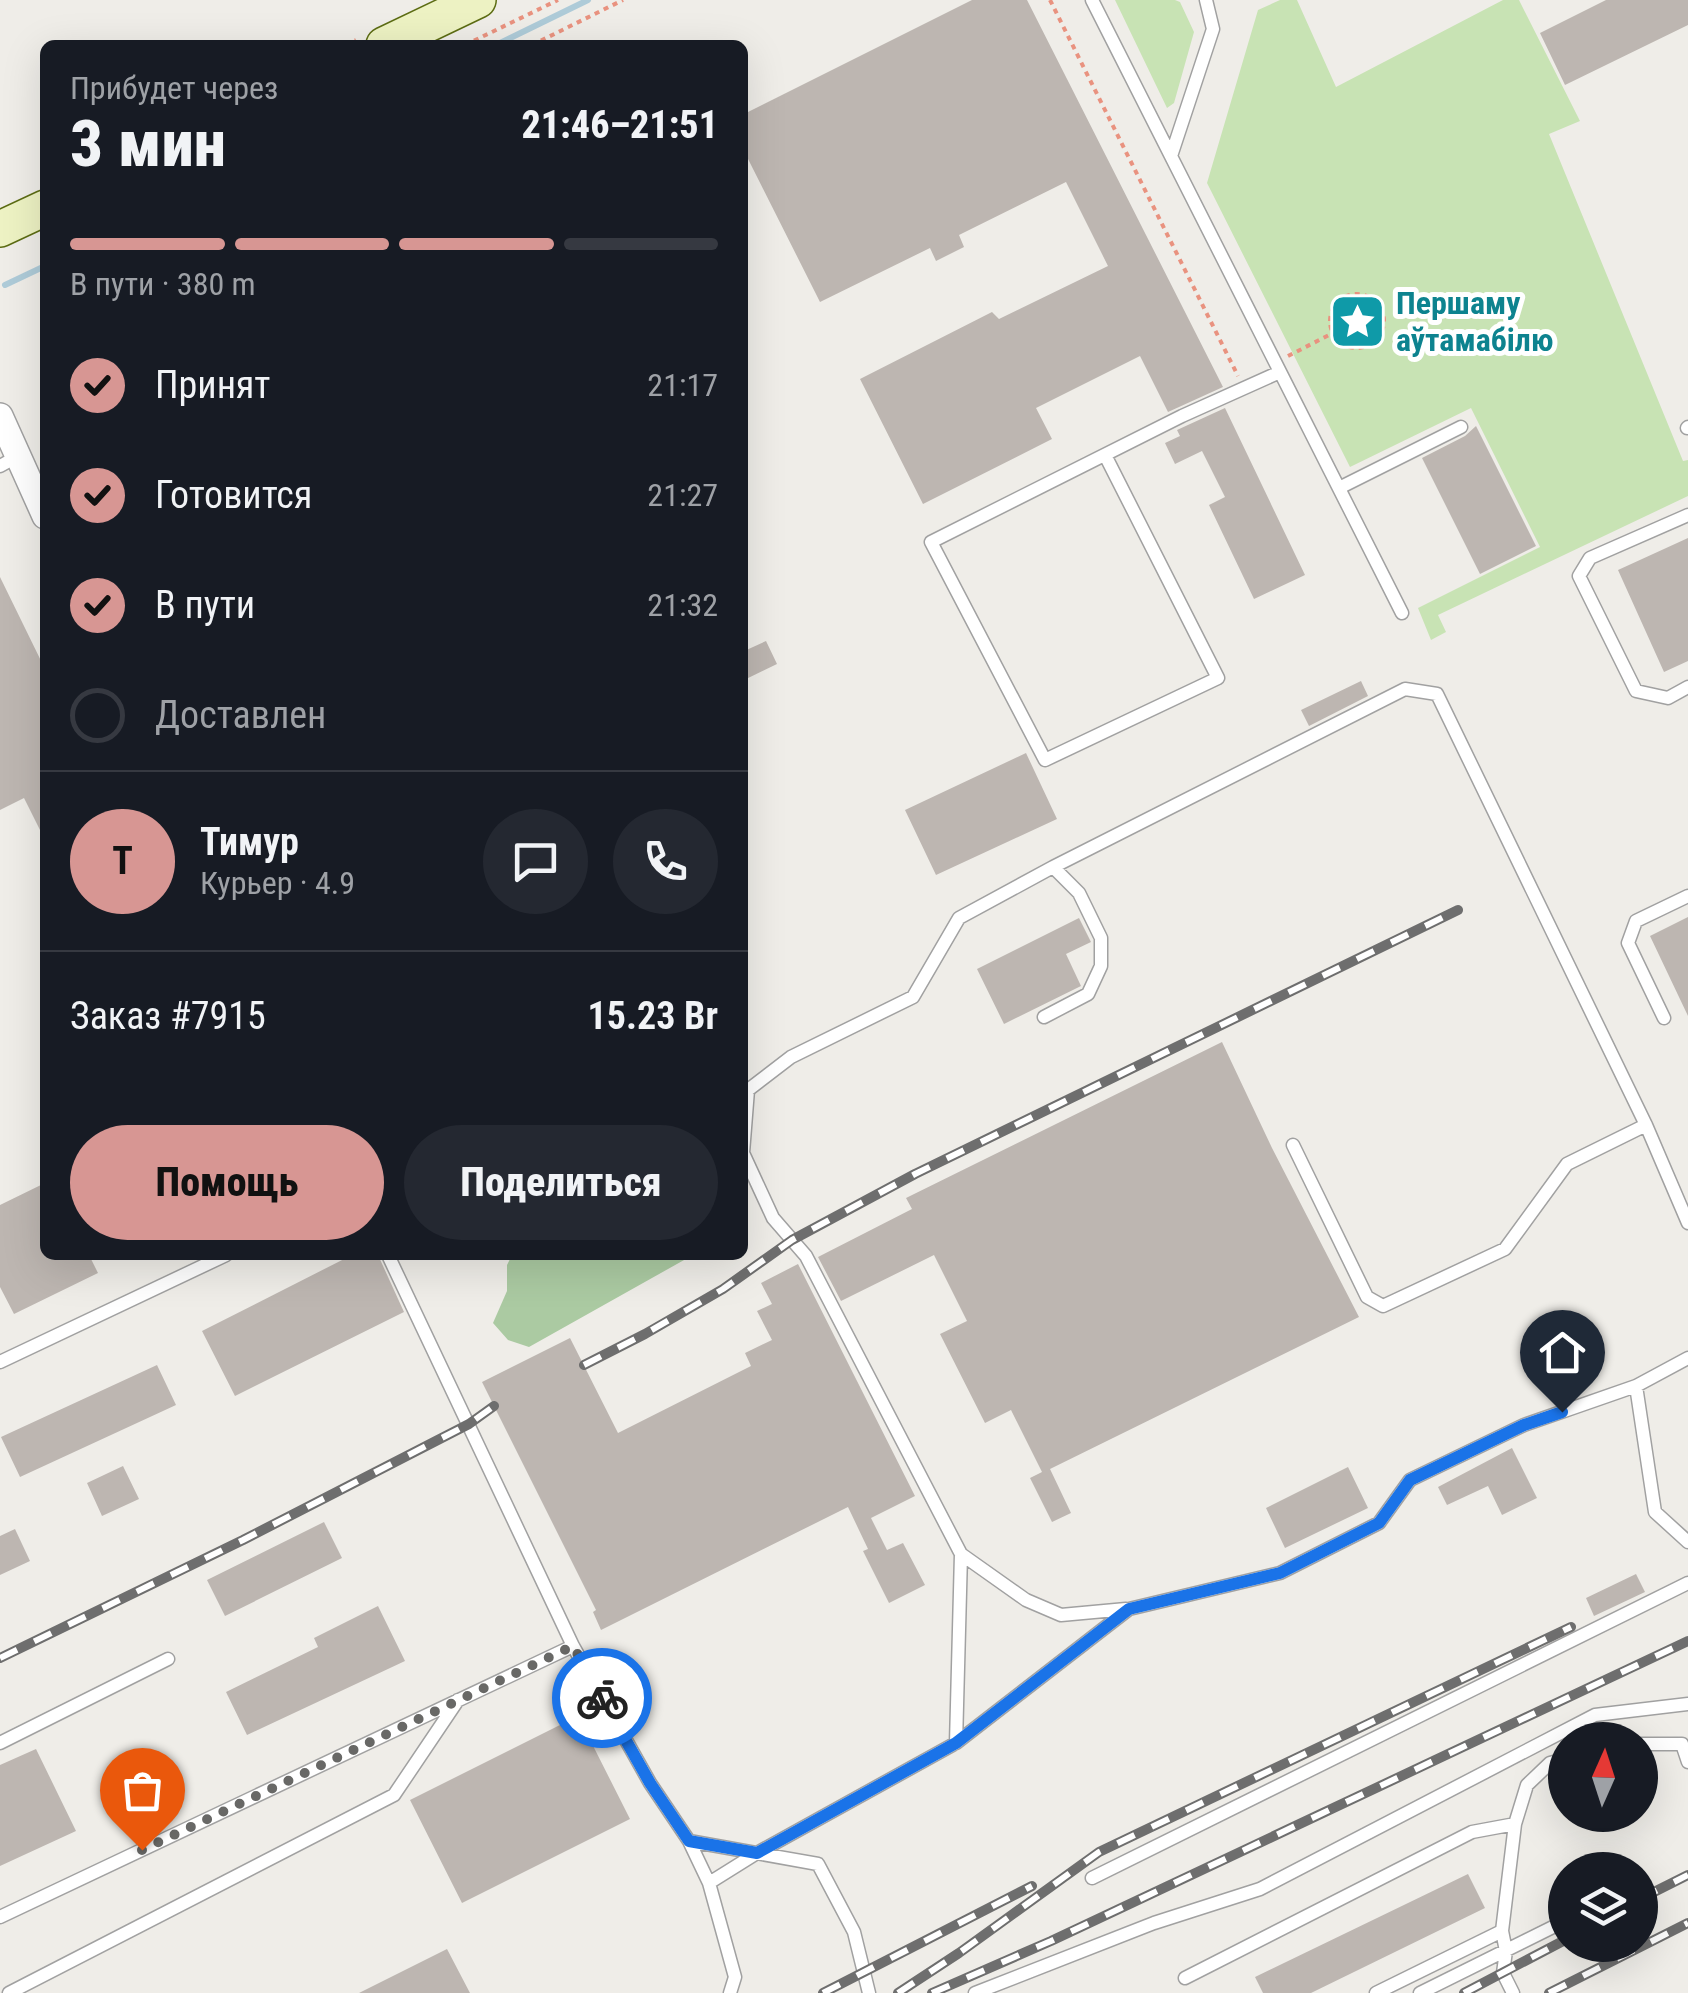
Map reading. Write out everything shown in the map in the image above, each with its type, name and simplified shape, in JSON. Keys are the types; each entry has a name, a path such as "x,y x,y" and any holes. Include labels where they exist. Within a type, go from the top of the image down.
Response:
{"main road":[{"path":"394,40 478,0"},
{"path":"0,230 40,210"}],"street":[{"path":"0,416 9,461 40,508"}],"lane":[{"path":"1092,0 1402,614"},
{"path":"1171,156 1213,30 1206,0"},
{"path":"1105,455 1218,678 1045,760 931,542 1182,416 1244,389 1278,368"},
{"path":"1338,488 1460,428"},
{"path":"1688,515 1590,558 1579,576 1636,690 1668,698 1688,687"},
{"path":"748,1090 791,1057 913,996 959,918 1053,866 1406,689 1437,694 1646,1126 1688,1223"},
{"path":"1044,1017 1088,994 1101,966 1101,938 1079,893 1053,866"},
{"path":"1664,1018 1628,942 1636,922 1688,896"},
{"path":"1293,1145 1367,1297 1383,1306 1505,1249 1567,1164 1646,1126"},
{"path":"748,1164 773,1218 806,1256 961,1554 1026,1600 1061,1615 1129,1609 1280,1573 1379,1523 1410,1480 1524,1425 1636,1386 1688,1358"},
{"path":"0,1362 215,1260"},
{"path":"390,1260 573,1646 650,1783 689,1841 709,1884 735,1977 730,1993"},
{"path":"1636,1386 1655,1512 1688,1542"},
{"path":"956,1743 961,1554"},
{"path":"1092,1878 1688,1583"},
{"path":"709,1884 757,1853 956,1743 1129,1609"},
{"path":"0,1918 573,1646"},
{"path":"0,1743 168,1660"},
{"path":"9,1993 394,1794 460,1698"},
{"path":"975,1993 1154,1923 1260,1889 1596,1715 1688,1704"},
{"path":"1658,1743 1685,1742 1688,1762"},
{"path":"1513,1993 1502,1973 1506,1951 1502,1931 1516,1824 1526,1786 1548,1765"},
{"path":"1184,1978 1472,1832 1516,1824"},
{"path":"689,1841 818,1864 854,1932 869,1993"},
{"path":"1420,1993 1548,1930"},
{"path":"1376,1993 1502,1931"}],"path":[{"path":"475,40 558,0"},
{"path":"542,40 623,0"},
{"path":"1050,0 1244,389"},
{"path":"1364,294 1383,312 1383,330 1372,344 1354,348 1332,334 1333,307 1346,296 1364,294"},
{"path":"1278,368 1332,334"}],"green space":[{"path":"1115,0 1180,2 1194,32 1174,103 1167,108"},
{"path":"1280,0 1297,0 1336,87 1503,0 1519,0 1580,121 1549,134 1683,461 1688,460 1688,496 1438,615 1446,632 1431,640 1418,608 1540,547 1471,408 1350,467 1207,183 1258,10"},
{"path":"510,1260 684,1260 529,1347 508,1340 493,1323 507,1291"}],"building":[{"path":"972,0 1027,0 1223,387 1168,412 1140,356 1036,408 1052,439 923,504 860,379 992,312 999,319 1108,266 1066,182 959,235 964,247 936,261 930,248 820,302 748,159 748,112"},
{"path":"1606,0 1688,0 1688,25 1565,85 1540,33"},
{"path":"1225,408 1305,575 1254,599 1209,505 1225,497 1202,451 1175,464 1165,443 1180,436 1177,430"},
{"path":"1476,426 1536,546 1480,574 1422,458"},
{"path":"1688,538 1688,661 1664,672 1618,570"},
{"path":"0,577 40,659 40,830 24,798 0,810"},
{"path":"766,641 777,664 748,678 748,649"},
{"path":"1361,681 1368,696 1309,726 1301,710"},
{"path":"1026,753 1057,819 936,875 905,810"},
{"path":"1688,917 1688,1016 1650,936"},
{"path":"1079,918 1091,942 1066,954 1081,986 1004,1024 977,969"},
{"path":"1222,1042 1359,1317 1050,1469 1071,1513 1052,1522 1030,1478 1042,1472 1011,1410 985,1423 940,1334 967,1321 934,1255 841,1301 818,1257 912,1209 906,1198"},
{"path":"40,1185 40,1260 92,1260 98,1273 14,1314 0,1287 0,1205"},
{"path":"342,1260 380,1260 404,1312 235,1396 202,1331"},
{"path":"798,1264 915,1496 871,1518 887,1550 903,1543 925,1585 889,1603 863,1551 868,1549 848,1507 601,1630 593,1612 596,1610 482,1382 570,1338 618,1433 751,1366 745,1353 772,1340 757,1311 772,1304 761,1283"},
{"path":"157,1365 176,1405 20,1477 1,1437"},
{"path":"1512,1448 1537,1498 1502,1515 1488,1486 1447,1505 1438,1487"},
{"path":"123,1466 139,1499 102,1516 87,1483"},
{"path":"1348,1467 1368,1508 1285,1548 1266,1508"},
{"path":"324,1522 342,1558 225,1616 207,1580"},
{"path":"15,1529 30,1561 0,1575 0,1536"},
{"path":"1636,1574 1645,1592 1594,1616 1586,1598"},
{"path":"378,1606 405,1661 247,1735 226,1692 318,1647 314,1638"},
{"path":"578,1716 630,1819 462,1903 410,1800"},
{"path":"36,1749 76,1831 0,1866 0,1765"},
{"path":"1468,1874 1485,1908 1311,1993 1263,1993 1255,1977"},
{"path":"447,1949 470,1993 359,1993"}],"waterway":[{"path":"506,40 588,0"},
{"path":"5,285 40,268"}],"railway":[{"path":"584,1365 723,1289 792,1240 915,1174 1458,910"},
{"path":"0,1658 243,1540 469,1424 494,1406"},
{"path":"898,1993 1099,1852 1571,1627"},
{"path":"932,1993 1051,1941 1688,1641"},
{"path":"1658,1890 1688,1875"},
{"path":"823,1993 1032,1886"},
{"path":"1549,1993 1688,1923"},
{"path":"1464,1993 1548,1949"}],"way so far":[{"path":"142,1850 573,1646 602,1698"}],"place":[{"name":"Першаму аўтамабілю","path":"1357,321"}],"route":[{"path":"602,1698 650,1783 689,1841 757,1853 956,1743 1129,1609 1280,1573 1379,1523 1410,1480 1524,1425 1562,1412"}]}
